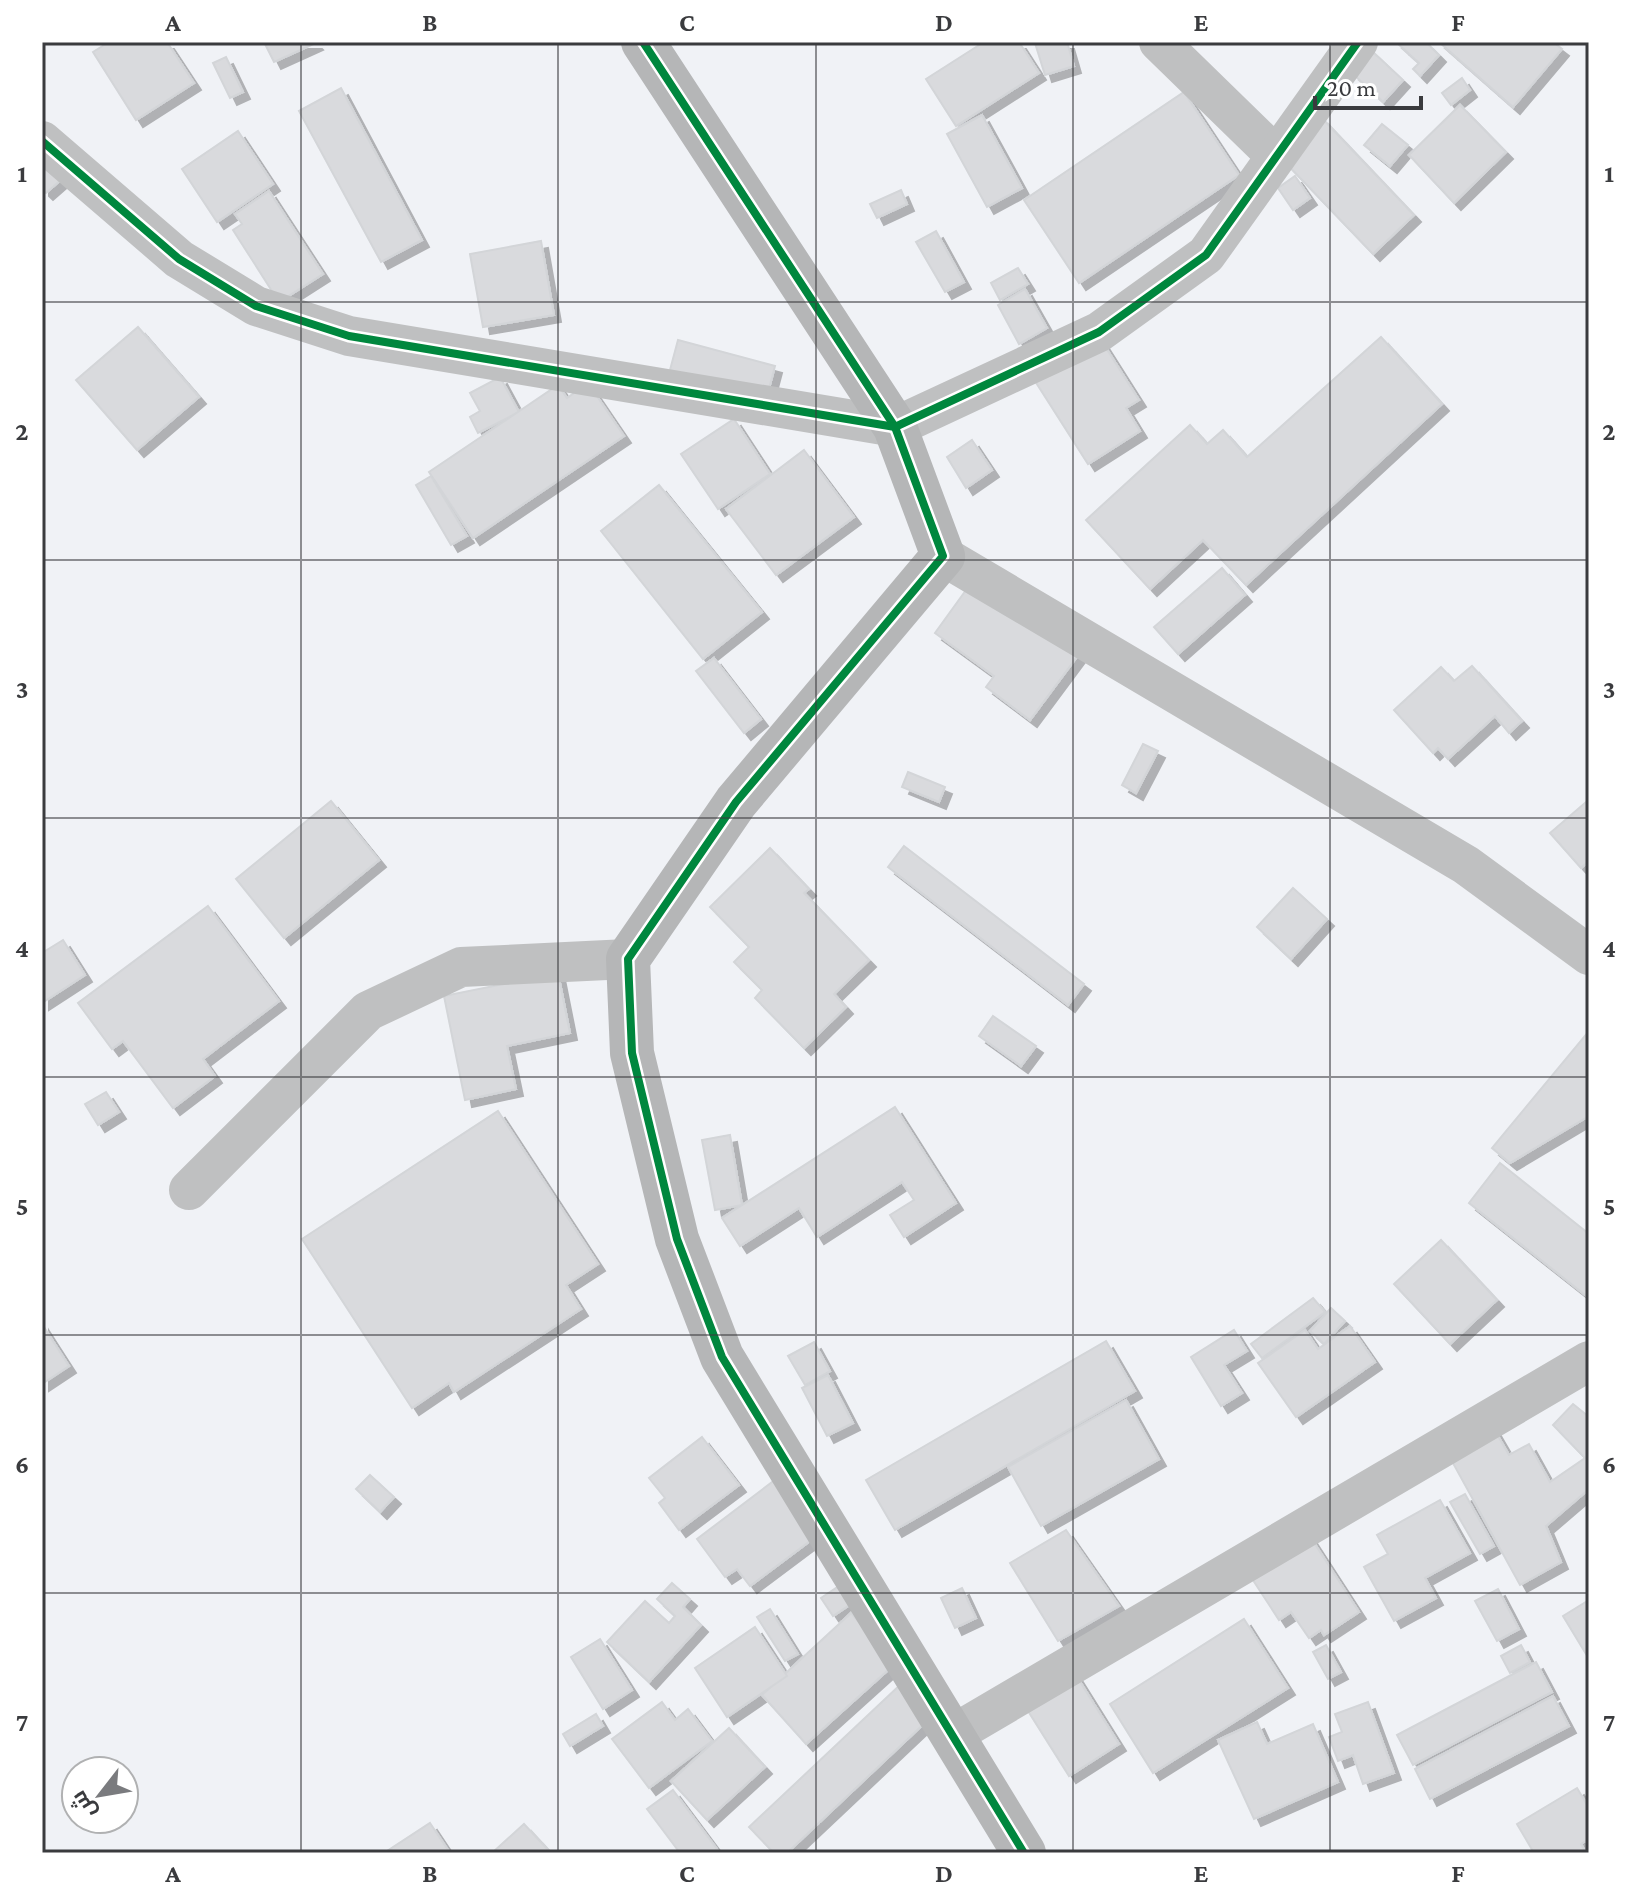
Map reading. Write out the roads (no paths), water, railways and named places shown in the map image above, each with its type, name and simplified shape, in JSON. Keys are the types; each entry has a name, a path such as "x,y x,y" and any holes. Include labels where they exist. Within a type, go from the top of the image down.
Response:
{"street":[{"path":"643,42 895,427 943,556 1466,865 1589,955"},
{"path":"1159,42 1276,156"},
{"path":"42,141 179,259 256,306 349,336 895,427 1099,332 1206,255 1358,42"},
{"path":"943,556 736,802 628,959 632,1053 677,1239 722,1357 1024,1853"},
{"path":"189,1190 368,1011 461,967 628,959"},
{"path":"952,1735 1583,1375"}]}
